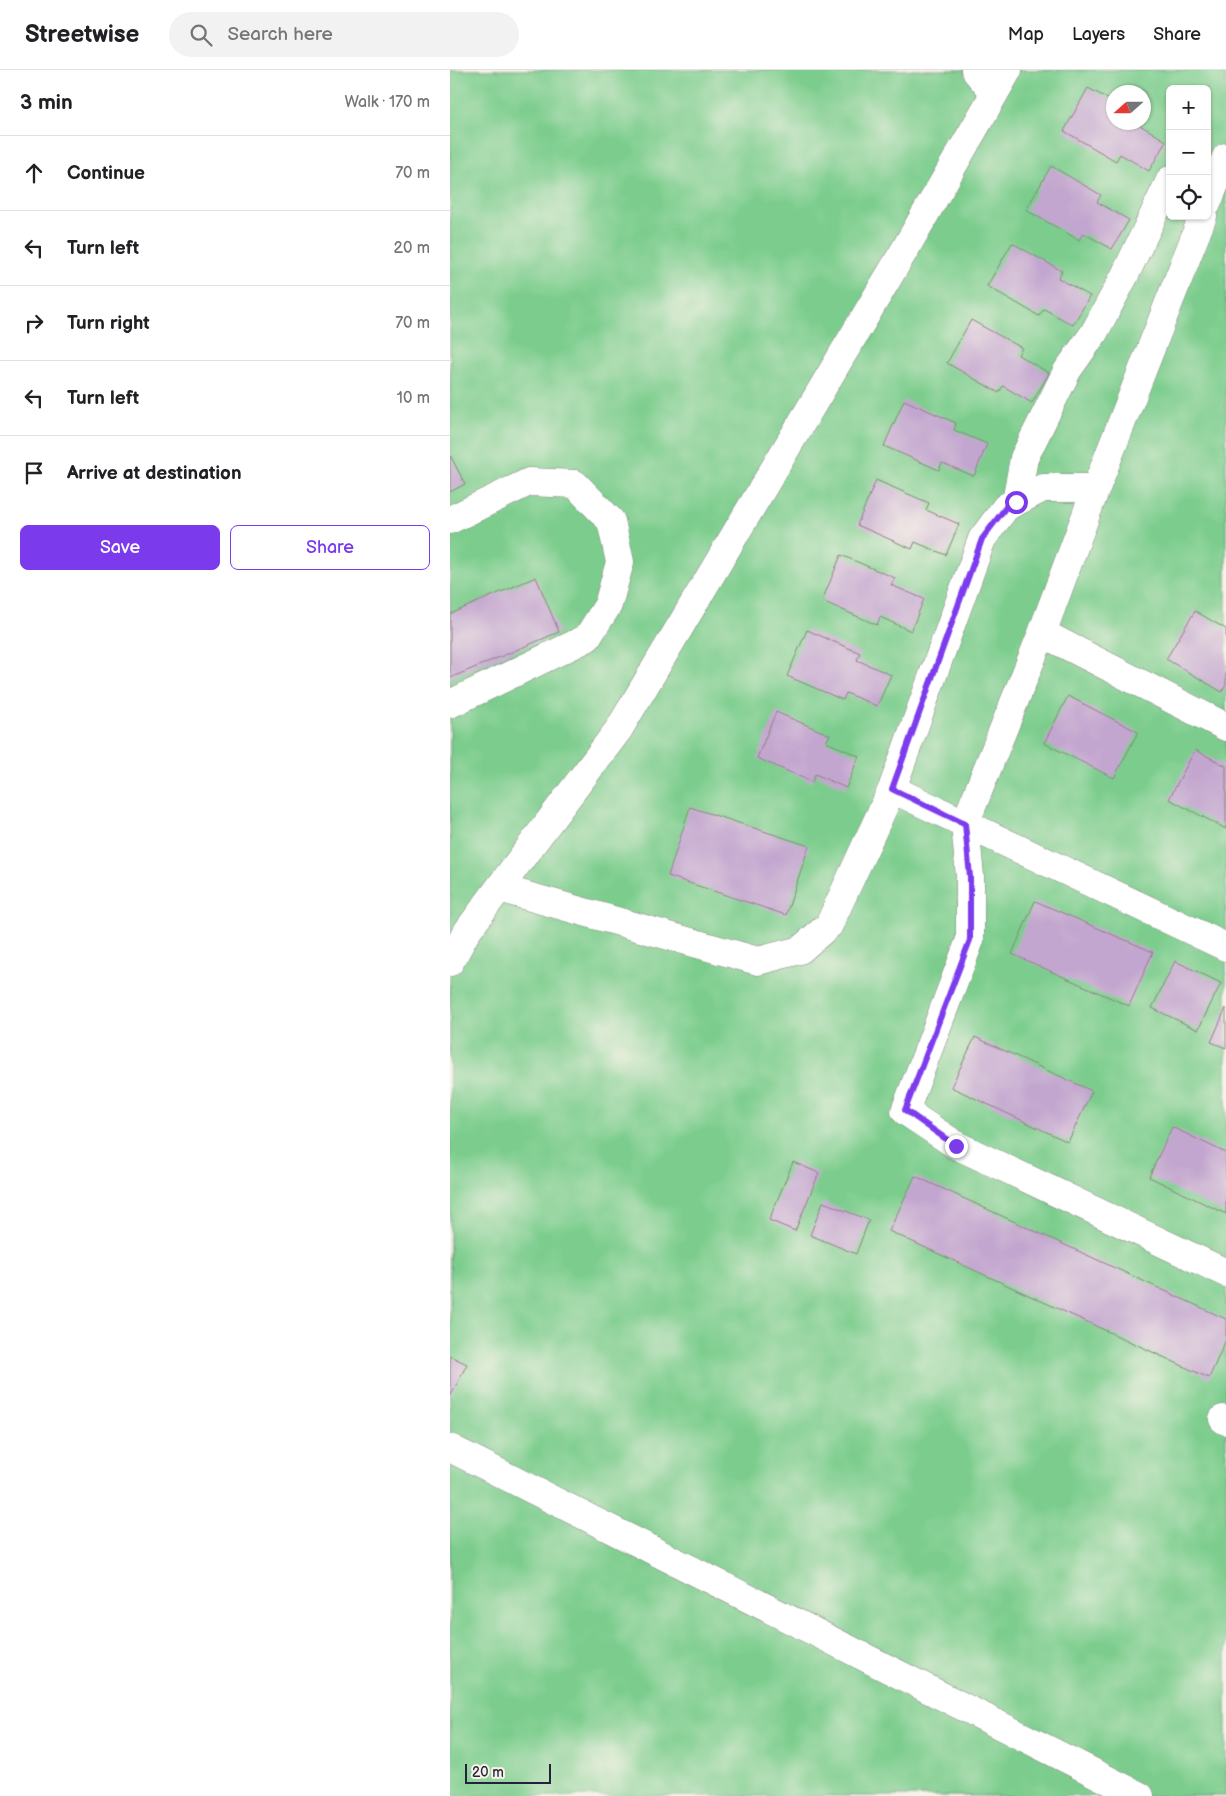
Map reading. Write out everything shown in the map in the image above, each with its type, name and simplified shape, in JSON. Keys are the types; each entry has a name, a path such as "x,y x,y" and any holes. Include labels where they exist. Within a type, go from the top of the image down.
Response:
{"street":[{"path":"975,70 994,93"},
{"path":"450,962 466,933 619,729 1008,70"},
{"path":"1211,194 1226,157"},
{"path":"1016,502 1024,458 1067,371 1094,333 1125,275 1166,188"},
{"path":"1201,220 1096,488 1042,633 965,824 970,877 970,940 905,1110 956,1146 1226,1273"},
{"path":"450,520 529,482 575,484 611,521 620,562 608,605 588,638 450,704"},
{"path":"499,888 758,961 800,950 829,925 892,789 982,539 1006,507 1043,488 1096,488"},
{"path":"1042,633 1226,727"},
{"path":"892,789 1226,948"},
{"path":"450,1448 1140,1796"}],"green space":[{"path":"450,70 1226,70 1226,1796 450,1796"}],"building":[{"path":"1088,88 1106,98 1106,130 1148,130 1166,141 1149,171 1120,154 1116,161 1064,131"},
{"path":"1051,166 1101,195 1097,202 1129,220 1112,249 1083,233 1079,240 1026,210"},
{"path":"1012,243 1062,271 1058,278 1090,296 1073,325 1044,309 1039,316 987,286"},
{"path":"971,320 1022,348 1018,355 1049,373 1032,403 1003,386 999,393 947,363"},
{"path":"904,400 956,423 954,430 987,444 974,476 942,463 939,470 884,446"},
{"path":"450,455 465,484 450,492"},
{"path":"876,480 929,503 926,510 959,524 946,555 915,542 912,549 857,525"},
{"path":"841,555 895,578 891,585 924,599 911,631 880,617 877,625 822,601"},
{"path":"536,577 559,632 450,678 450,614"},
{"path":"1195,611 1226,629 1226,685 1222,692 1166,659"},
{"path":"807,630 860,653 857,660 891,675 877,706 846,693 843,700 787,676"},
{"path":"1068,696 1138,732 1114,778 1044,743"},
{"path":"776,712 830,735 826,742 859,756 846,788 815,774 812,782 757,758"},
{"path":"1195,750 1226,766 1226,829 1169,799"},
{"path":"690,807 809,846 786,915 668,876"},
{"path":"1035,901 1153,952 1129,1006 1012,954"},
{"path":"1175,961 1221,983 1198,1030 1152,1008"},
{"path":"1226,1008 1226,1048 1211,1042"},
{"path":"975,1037 1092,1091 1068,1142 951,1087"},
{"path":"1172,1127 1226,1153 1226,1214 1149,1177"},
{"path":"793,1162 819,1173 795,1231 769,1220"},
{"path":"915,1176 1226,1319 1226,1340 1209,1378 889,1231"},
{"path":"823,1202 869,1220 856,1254 810,1235"},
{"path":"450,1356 467,1364 450,1397"}],"route":[{"path":"956,1146 905,1110 970,940 970,877 965,824 892,789 982,539 1006,507 1016,502"}]}
